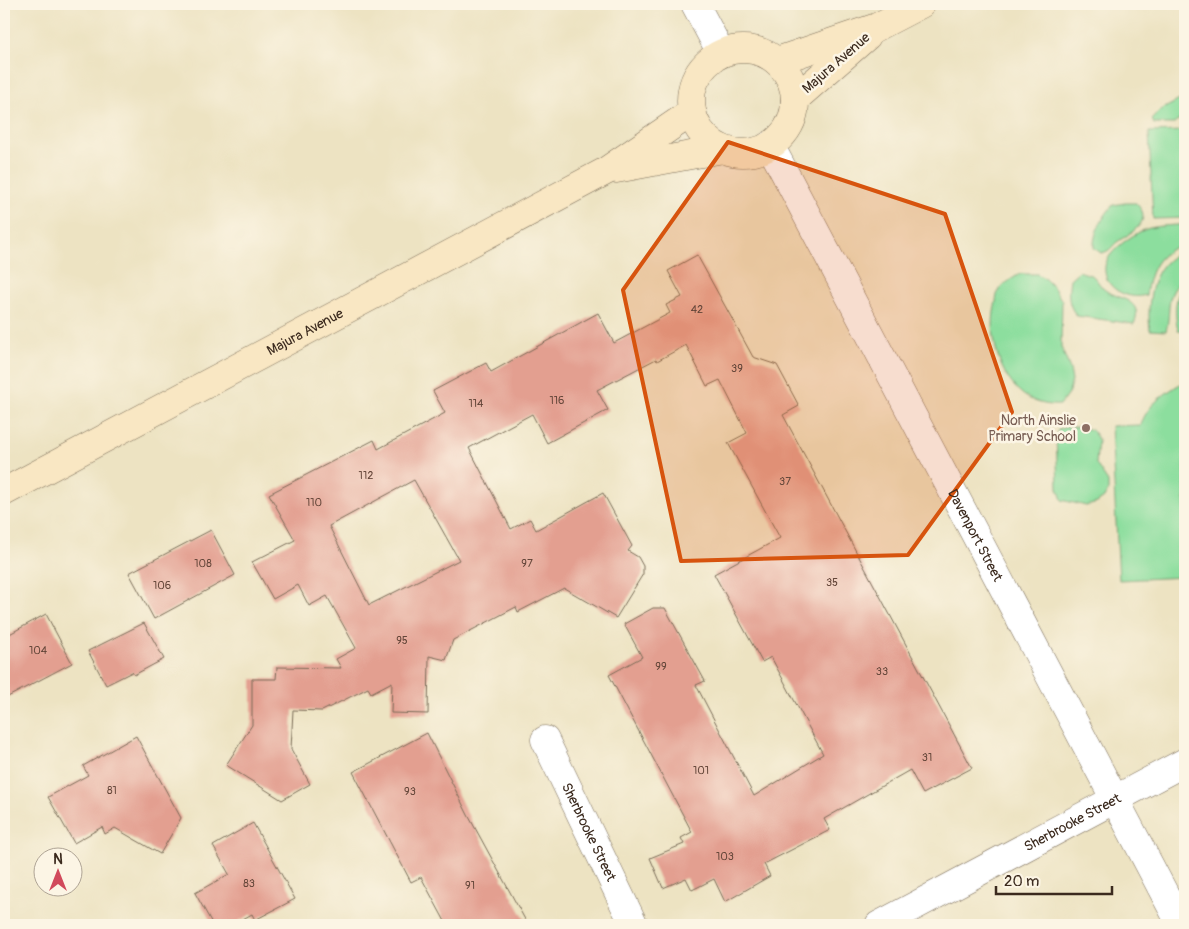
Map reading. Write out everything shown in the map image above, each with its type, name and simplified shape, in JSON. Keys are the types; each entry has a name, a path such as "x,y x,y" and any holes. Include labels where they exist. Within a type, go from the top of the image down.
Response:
{"main road":[{"name":"Majura Avenue","path":"777,61 877,27 921,4"},
{"name":"Majura Avenue","path":"795,99 877,27"},
{"path":"736,49 750,49 765,53 777,61 786,72 792,84 795,99 794,112 782,136 770,145 747,153 735,153 723,149 709,140 698,128 692,112 690,98 693,84 700,71 709,61 721,53 736,49"},
{"name":"Majura Avenue","path":"4,492 606,171 692,112"},
{"name":"Majura Avenue","path":"606,171 723,149"}],"street":[{"path":"695,4 721,53"},
{"name":"Davenport Street","path":"770,145 1181,925"},
{"name":"Sherbrooke Street","path":"545,740 634,925"},
{"name":"Sherbrooke Street","path":"879,925 1185,762"}],"highlighted area":[{"path":"728,142 945,214 1012,412 908,555 681,561 623,290"}],"green space":[{"path":"1185,97 1185,115 1174,124 1154,124 1152,119 1159,111"},
{"path":"1185,131 1185,218 1153,219 1149,132"},
{"path":"1136,203 1143,216 1142,221 1134,231 1117,242 1109,250 1101,253 1094,248 1095,236 1099,225 1113,205"},
{"path":"1185,224 1185,243 1168,251 1157,262 1150,276 1146,295 1132,296 1112,287 1105,274 1105,267 1110,255 1116,249 1144,230 1159,226"},
{"path":"1185,251 1185,277 1171,296 1166,331 1150,330 1149,311 1154,281 1164,264"},
{"path":"1079,271 1092,276 1105,290 1133,305 1136,309 1134,324 1077,316 1071,308 1069,289 1070,279"},
{"path":"1020,274 1037,274 1044,278 1054,288 1062,301 1061,347 1070,369 1072,381 1068,394 1060,405 1039,403 1020,392 1005,374 996,350 993,325 997,295 1001,288"},
{"path":"1185,285 1185,331 1178,330 1176,313 1178,295"},
{"path":"1185,381 1185,577 1119,580 1111,426 1141,425 1153,405 1165,394"},
{"path":"1066,427 1092,430 1098,439 1096,464 1108,482 1108,490 1104,498 1097,503 1086,506 1062,500 1058,488 1056,435 1059,429"}],"building":[{"path":"697,255 753,357 777,365 799,406 783,415 972,768 923,794 910,770 824,819 830,830 764,864 770,876 725,902 714,879 692,890 686,878 663,888 650,858 684,844 681,838 692,832 609,675 642,657 624,624 653,608 665,608 705,681 696,685 754,796 823,754 771,657 762,662 714,574 780,538 728,443 747,433 720,380 707,386 686,345 597,390 608,410 547,443 532,414 469,448 511,529 530,519 536,530 603,493 632,546 628,551 638,557 643,566 643,574 616,618 564,588 518,612 516,607 453,640 446,660 429,656 428,714 391,713 392,682 371,693 368,688 322,711 293,710 291,749 310,784 282,800 226,765 252,725 252,679 276,679 277,667 341,668 336,659 356,648 327,596 309,606 298,585 273,599 252,562 295,540 269,494 374,440 378,449 445,413 433,391 486,363 491,372 598,313 614,343 670,313 666,305 682,297 668,271","holes":["414,480 459,560 369,605 329,526"]},
{"path":"211,530 235,575 154,619 129,573"},
{"path":"46,614 72,663 4,699 4,637"},
{"path":"144,623 164,659 134,675 132,672 106,685 88,651"},
{"path":"427,733 468,815 528,925 447,925 421,877 411,882 353,772"},
{"path":"136,736 181,818 160,854 115,828 105,834 102,827 74,843 48,797 88,775 83,766"},
{"path":"253,823 295,899 255,920 252,914 232,925 213,925 195,893 229,874 213,846"}],"place":[{"name":"North Ainslie Primary School","path":"1086,428"}]}
